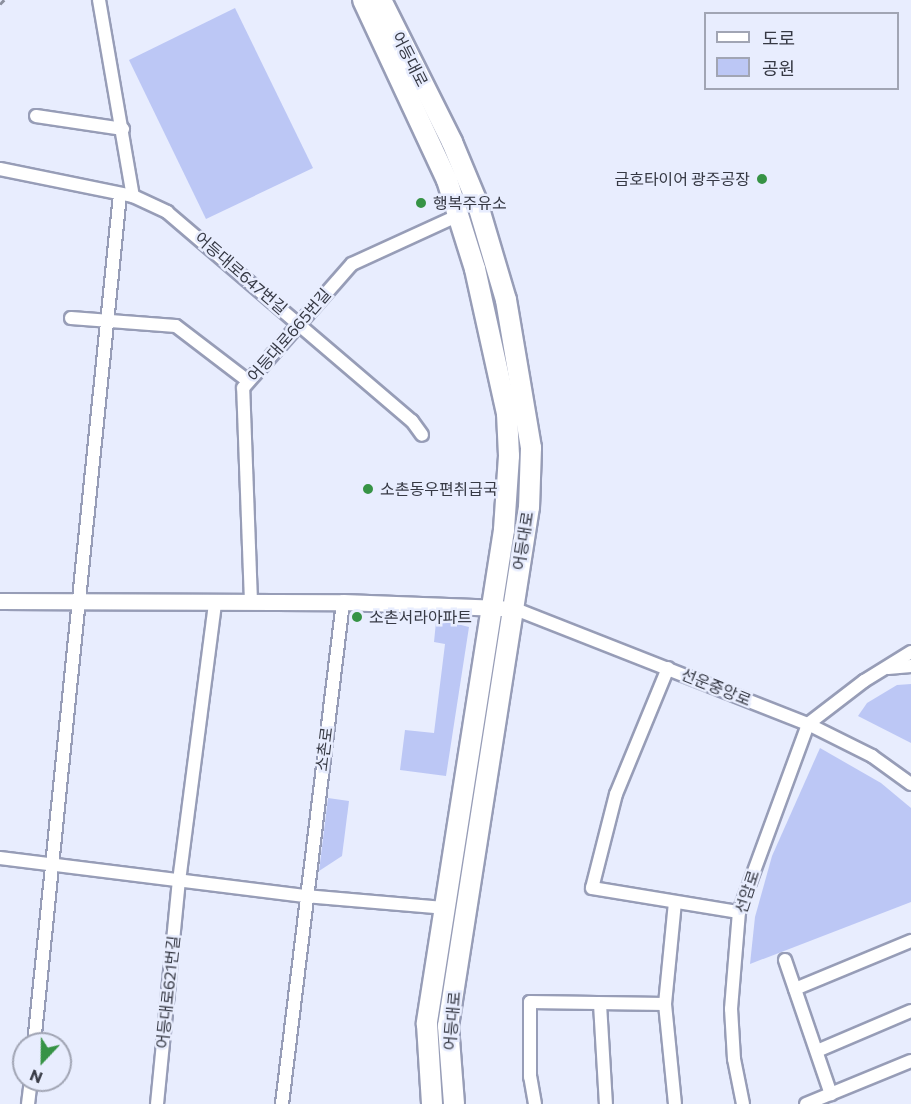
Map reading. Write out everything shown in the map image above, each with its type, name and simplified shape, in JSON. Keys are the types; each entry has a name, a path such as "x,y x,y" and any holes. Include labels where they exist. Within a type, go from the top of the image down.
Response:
{"main road":[{"name":"어등대로","path":"363,0 438,156 459,215 507,413 509,456 504,530 427,1024 432,1104"},
{"name":"어등대로","path":"381,0 452,142 477,202 506,300 531,448 529,507 448,1026 454,1104"}],"street":[{"path":"99,0 123,129 132,196"},
{"path":"36,116 123,129"},
{"name":"어등대로647번길","path":"0,169 132,196 179,220 412,421 422,435"},
{"path":"35,1032 81,603 106,320 120,194"},
{"name":"어등대로665번길","path":"251,602 243,388 352,264 459,215"},
{"path":"71,318 184,330 248,381"},
{"path":"0,601 343,602 513,608"},
{"name":"소촌로","path":"305,896 343,602"},
{"path":"179,880 215,603"},
{"name":"선운중앙로","path":"513,608 808,724 872,756 911,783"},
{"path":"808,724 864,681 911,652"},
{"path":"886,669 911,666"},
{"path":"668,668 616,794 592,888 739,912"},
{"name":"선암로","path":"743,1104 730,1009 739,912 808,724"},
{"path":"0,858 305,896 446,908"},
{"name":"어등대로621번길","path":"157,1104 179,880"},
{"path":"282,1104 305,896"},
{"path":"675,902 665,1004 675,1104"},
{"path":"795,989 911,941"},
{"path":"785,960 831,1094"},
{"path":"535,1104 530,1077 530,1002 665,1004"},
{"path":"600,1004 606,1104"},
{"path":"817,1051 911,1011"},
{"path":"806,1104 911,1061"}],"green space":[{"path":"235,8 313,168 206,219 129,60"},
{"path":"441,620 469,627 446,776 400,770 405,730 434,733 445,644 434,642 436,622"},
{"path":"911,684 911,743 858,716 867,703 897,685"},
{"path":"820,748 881,783 911,808 911,902 750,964 755,917 772,856"},
{"path":"328,798 349,801 342,856 319,871"}],"railway":[{"path":"0,4 4,0"}],"place":[{"name":"금호타이어 광주공장","path":"762,179"},
{"name":"행복주유소","path":"421,203"},
{"name":"소촌동우편취급국","path":"368,489"},
{"name":"소촌서라아파트","path":"357,617"}]}
